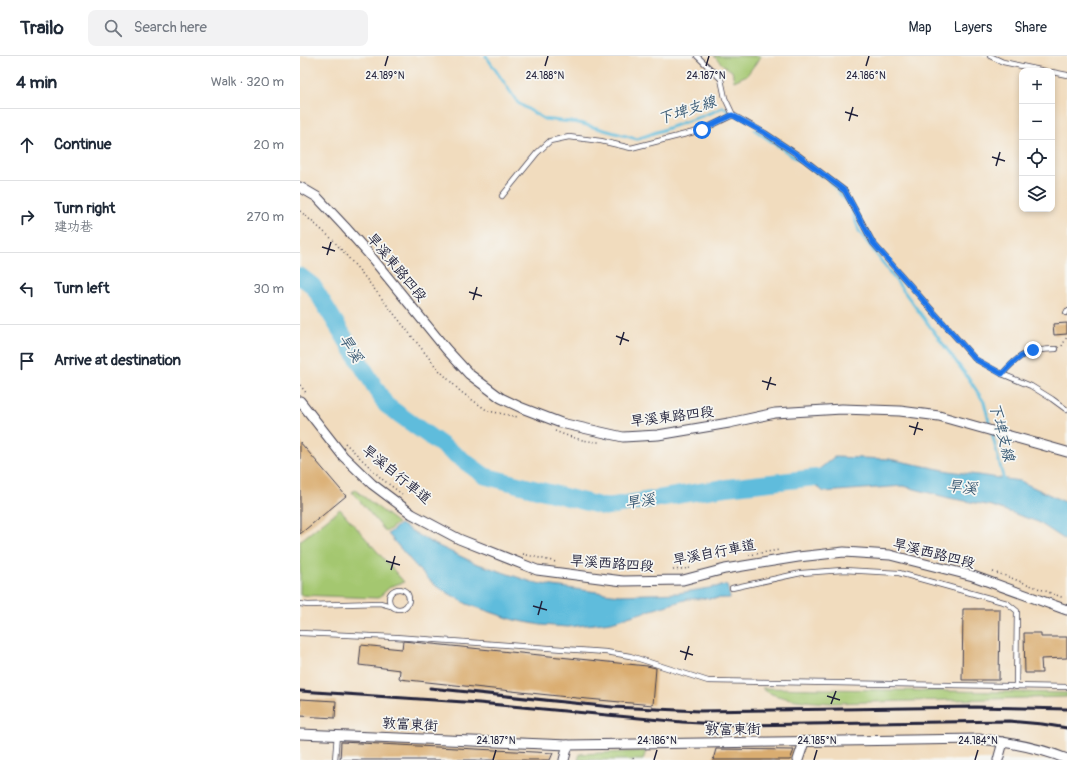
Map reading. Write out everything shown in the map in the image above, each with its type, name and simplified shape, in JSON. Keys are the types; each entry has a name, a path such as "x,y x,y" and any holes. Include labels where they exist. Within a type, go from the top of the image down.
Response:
{"street":[{"name":"旱溪東路四段","path":"300,187 317,197 345,227 446,349 469,374 501,398 561,423 623,437 658,435 729,423 775,413 842,409 900,410 939,416 1067,452"},
{"name":"旱溪西路四段","path":"300,401 343,456 372,484 412,514 459,539 537,570 623,581 683,580 725,569 798,557 844,552 890,554 973,576 1067,610"},
{"name":"敦富東街","path":"300,734 337,734 568,745 979,739 1003,742 1058,755 1067,759"},
{"path":"798,760 804,742"},
{"path":"998,760 1003,742"},
{"path":"564,760 568,745"}],"lane":[{"path":"697,56 721,79 725,98 732,115 765,133 798,155 845,191 873,243 975,359 1002,374 1031,386 1067,410"},
{"path":"991,56 1003,62 1031,68"},
{"path":"1055,73 1067,75"},
{"path":"502,196 537,153 550,141 569,136 631,148 702,130 732,115"},
{"path":"1002,374 1012,363 1026,353 1033,350 1056,349"},
{"path":"732,588 801,573 843,570 899,573 1007,603 1017,611 1016,687"},
{"path":"300,604 380,603 397,609 403,609 408,604 409,598 406,592 400,589 394,591 380,603"},
{"path":"390,596 389,600 391,606"},
{"path":"300,633 394,636 606,652 630,656 708,681 1067,687"},
{"path":"335,760 337,734"}],"path":[{"path":"300,211 332,239 360,271 437,368 460,392 488,411 522,418"},
{"path":"1056,349 1062,346 1067,337"},
{"path":"300,385 308,396"},
{"path":"549,429 563,435 595,442 602,442"},
{"name":"旱溪自行車道","path":"341,438 351,450 382,479 407,498"},
{"path":"897,547 927,554"},
{"name":"旱溪自行車道","path":"748,555 785,549"},
{"path":"517,552 561,563"},
{"name":"旱溪自行車道","path":"668,571 691,568"},
{"path":"992,572 1067,600"}],"green space":[{"path":"714,56 761,56 747,75 734,81 732,71"},
{"path":"355,490 398,523 386,532 352,492"},
{"path":"340,509 404,582 391,586 378,598 300,595 300,541"},
{"path":"762,688 1067,693 1067,697 831,703 785,698 768,692"},
{"path":"646,751 643,760 578,760 580,754"}],"water":[{"path":"834,457 889,459 949,471 1020,481 1067,503 1067,541 1038,522 992,506 949,498 903,486 824,492 807,479"},
{"path":"400,524 432,543 475,563 532,582 619,595 679,593 727,585 730,598 688,599 611,622 568,627 541,625 514,620 467,604 436,586 420,571 388,534"}],"building":[{"path":"1067,323 1067,334 1054,335 1053,324"},
{"path":"300,442 346,496 300,534"},
{"path":"963,609 1000,609 999,680 962,680"},
{"path":"1024,633 1041,633 1041,637 1067,637 1067,658 1041,659 1042,673 1025,673"},
{"path":"403,641 656,668 653,705 399,679 400,670 359,665 361,645 402,649"},
{"path":"300,699 336,701 335,718 300,716"},
{"path":"341,742 553,753 550,760 340,760"},
{"path":"716,749 794,750 790,760 713,760"}],"waterway":[{"name":"下埤支線","path":"486,56 518,103 544,119 579,123 637,139 723,107 731,113"},
{"name":"下埤支線","path":"755,130 823,177"},
{"name":"下埤支線","path":"829,181 850,205 859,231 969,379 984,402 1004,481"},
{"name":"旱溪","path":"300,276 313,286 386,405 485,476 605,507 722,488 829,476"}],"railway":[{"path":"430,688 612,707 700,711 975,707 1067,709"},
{"path":"300,691 479,703 682,722 738,725 1009,721 1067,728"}],"route":[{"path":"702,130 732,115 765,133 798,155 845,191 873,243 975,359 1002,374 1012,363 1033,350"}]}
